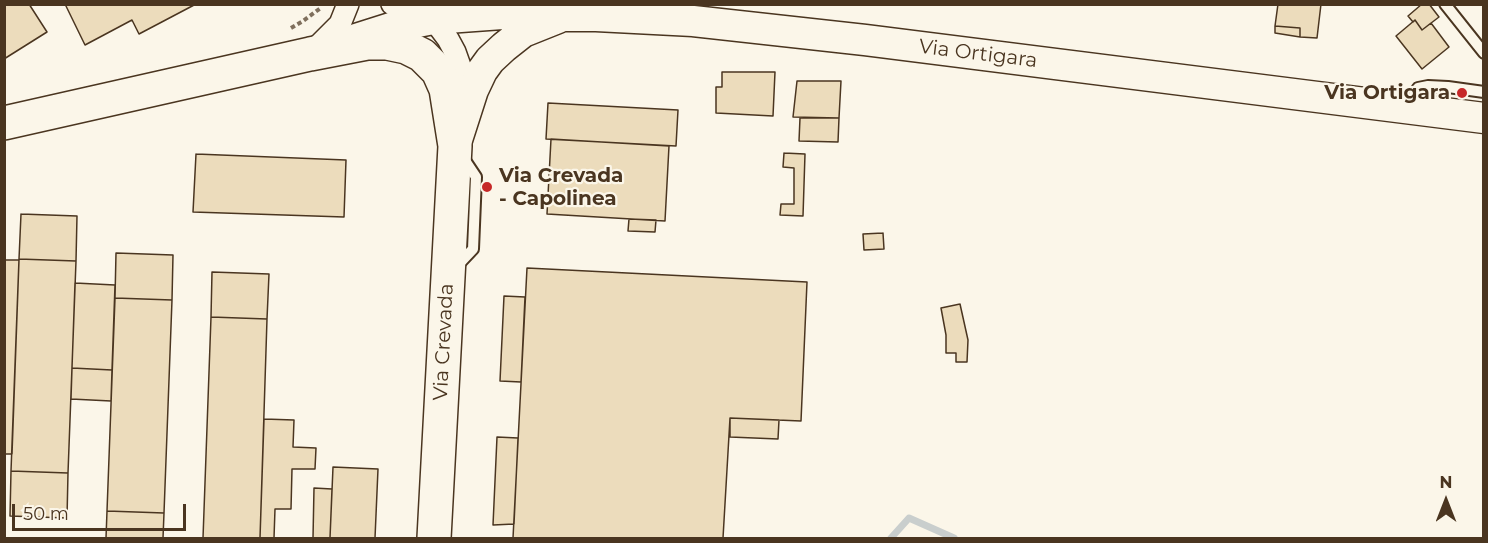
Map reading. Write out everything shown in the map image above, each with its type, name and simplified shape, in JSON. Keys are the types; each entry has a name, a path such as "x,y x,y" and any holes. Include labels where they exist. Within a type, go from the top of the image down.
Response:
{"main road":[{"name":"Via Crevada","path":"310,54 397,27 433,19 516,13 693,21 865,40"},
{"name":"Via Crevada","path":"454,146 473,90 482,70 490,60 523,32 563,16"},
{"name":"Via Ortigara","path":"865,40 1484,118"},
{"name":"Via Crevada","path":"4,123 367,43 387,43 406,47 422,55 438,71 446,89 454,146 434,538"}],"street":[{"path":"310,54 340,24 348,4"},
{"path":"392,4 433,19"},
{"name":"Via Crevada","path":"433,19 448,39 460,66 461,87 454,146"}],"lane":[{"path":"1445,4 1484,53"},
{"path":"1412,109 1418,88 1448,87 1484,92"}],"path":[{"path":"303,21 324,4"}],"building":[{"path":"4,4 29,4 47,32 4,59"},
{"path":"65,4 196,4 139,34 132,20 85,45"},
{"path":"1278,4 1321,4 1317,38 1300,37 1300,28 1275,26"},
{"path":"1422,4 1429,4 1439,17 1422,30 1415,20 1413,22 1408,16"},
{"path":"1415,20 1422,30 1431,23 1449,47 1422,69 1396,36"},
{"path":"1275,26 1300,28 1300,37 1275,33"},
{"path":"722,72 775,72 773,116 716,113 716,87 722,87"},
{"path":"797,81 841,81 839,118 793,117"},
{"path":"548,103 678,110 676,146 546,139"},
{"path":"800,118 839,118 838,142 799,141"},
{"path":"551,139 669,146 665,221 547,214"},
{"path":"784,153 805,154 803,216 780,215 781,204 794,204 794,168 783,167"},
{"path":"196,154 346,160 344,217 193,212"},
{"path":"21,214 77,216 76,261 19,259"},
{"path":"629,219 656,220 655,232 628,231"},
{"path":"883,233 884,249 864,250 863,234"},
{"path":"116,253 173,255 172,300 115,298"},
{"path":"19,259 76,261 68,473 11,471"},
{"path":"4,260 19,260 12,454 4,454"},
{"path":"527,268 807,282 801,421 730,418 723,538 513,538"},
{"path":"212,272 269,274 267,319 211,317"},
{"path":"75,283 115,285 112,370 72,368"},
{"path":"504,296 525,297 521,382 500,381"},
{"path":"115,298 172,300 164,513 107,511"},
{"path":"960,304 968,340 967,362 956,362 956,353 946,353 946,335 941,308"},
{"path":"211,317 267,319 260,538 203,538"},
{"path":"72,368 112,370 111,401 71,399"},
{"path":"730,418 779,420 778,439 730,437"},
{"path":"264,419 294,420 293,447 316,448 315,469 292,469 291,509 275,509 274,538 260,538"},
{"path":"497,437 518,438 514,524 493,525"},
{"path":"333,467 378,469 375,538 330,538"},
{"path":"11,471 68,473 67,518 10,516"},
{"path":"314,488 332,489 330,538 313,538"},
{"path":"107,511 164,513 163,538 106,538"}],"waterway":[{"path":"891,538 909,518 954,538"}],"place":[{"name":"Via Ortigara","path":"1462,93"},
{"name":"Via Crevada - Capolinea","path":"487,187"}]}
